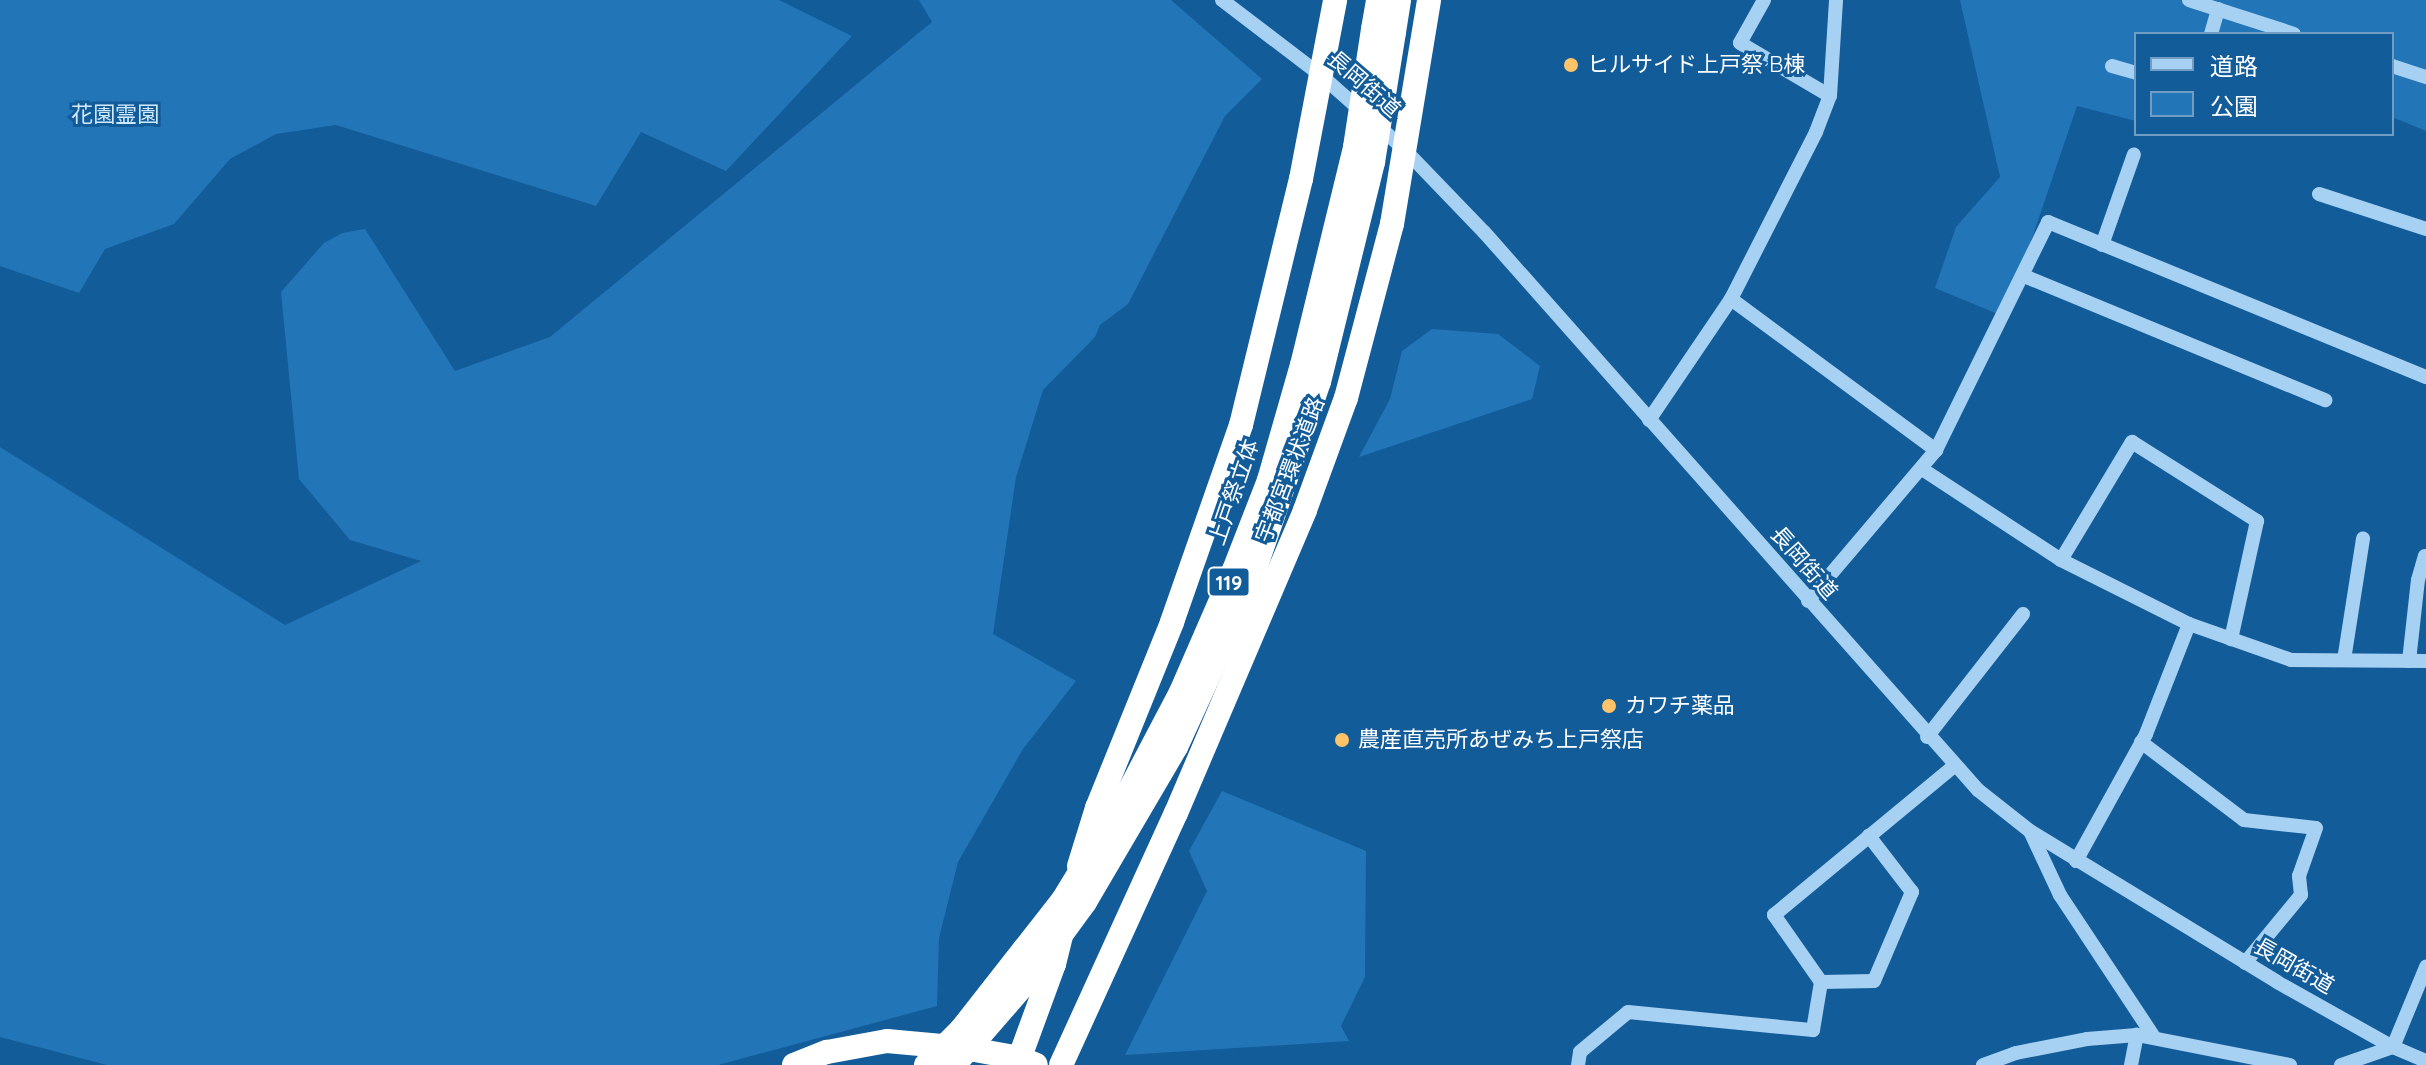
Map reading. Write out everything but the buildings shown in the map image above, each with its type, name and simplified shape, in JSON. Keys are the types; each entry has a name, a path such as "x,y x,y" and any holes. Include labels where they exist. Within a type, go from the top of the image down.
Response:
{"highway":[{"name":"119","path":"794,1065 827,1052 887,1041 935,1044 1024,1063 1097,808 1172,622 1241,425 1271,313 1323,77 1335,0"},
{"name":"上戸祭立体","path":"954,1065 1028,980 1085,902 1176,747 1247,592 1282,499 1327,354 1373,162 1384,31 1378,0"},
{"name":"上戸祭立体","path":"926,1065 961,1030 1063,900 1128,793 1181,692 1269,480 1302,365 1384,31 1399,0"},
{"name":"宇都宮環状道路","path":"1061,1065 1176,813 1305,510 1346,398 1374,304 1392,224 1429,0"}],"street":[{"name":"長岡街道","path":"1222,0 1323,77 1404,149 1484,232 1953,767 2030,831 2076,861 2245,963 2393,1047 2426,1061"},
{"path":"1764,0 1740,43 1830,96"},
{"path":"1649,420 1731,299 1816,132 1830,96 1836,0"},
{"path":"2189,0 2288,32"},
{"path":"2212,32 2218,9"},
{"path":"2112,66 2134,72"},
{"path":"2394,67 2426,77"},
{"path":"2102,245 2134,154"},
{"path":"2319,194 2426,229"},
{"path":"1808,601 1936,450 2048,222 2426,377"},
{"path":"2024,276 2325,400"},
{"path":"1731,299 1936,450"},
{"path":"2061,560 2132,442 2257,521 2231,639"},
{"path":"1922,469 2061,560 2189,624 2291,660 2426,661"},
{"path":"2344,660 2363,538"},
{"path":"2409,661 2418,580 2425,556"},
{"path":"1927,737 2023,614"},
{"path":"2076,861 2141,742 2189,624"},
{"path":"2141,742 2244,820 2316,828 2299,876 2301,895 2245,963"},
{"path":"1578,1065 1580,1052 1628,1012 1813,1030 1821,982 1774,915 1953,767"},
{"path":"2030,831 2060,895 2154,1037"},
{"path":"1821,982 1874,981 1912,892 1869,836"},
{"path":"2341,1065 2393,1047 2426,967"},
{"path":"2131,1065 2137,1035"},
{"path":"1983,1065 2016,1053 2087,1039 2137,1035 2204,1045 2258,1063 2290,1065"}],"green space":[{"name":"花園霊園","path":"0,0 779,0 852,36 726,171 641,132 596,206 336,125 276,134 230,159 174,224 105,249 79,293 0,266"},
{"path":"919,0 1171,0 1262,79 1225,116 1128,304 1100,325 1095,337 1043,390 1016,477 993,634 1076,681 1023,749 958,862 939,938 937,1006 718,1065 107,1065 0,1037 0,447 285,625 421,561 350,540 299,479 281,292 324,243 342,233 365,229 455,371 550,337 932,22"},
{"path":"1960,0 2426,0 2426,131 2394,118 2394,32 2134,32 2134,120 2077,106 2005,317 1935,288 1956,227 2000,177"},
{"path":"1432,329 1498,334 1540,366 1532,399 1359,457 1390,399 1402,351"},
{"path":"1222,791 1366,851 1365,977 1341,1026 1349,1041 1125,1055 1207,891 1189,851"}],"place":[{"name":"ヒルサイド上戸祭 B棟","path":"1571,65"},
{"name":"カワチ薬品","path":"1609,706"},
{"name":"農産直売所あぜみち上戸祭店","path":"1342,740"}]}
